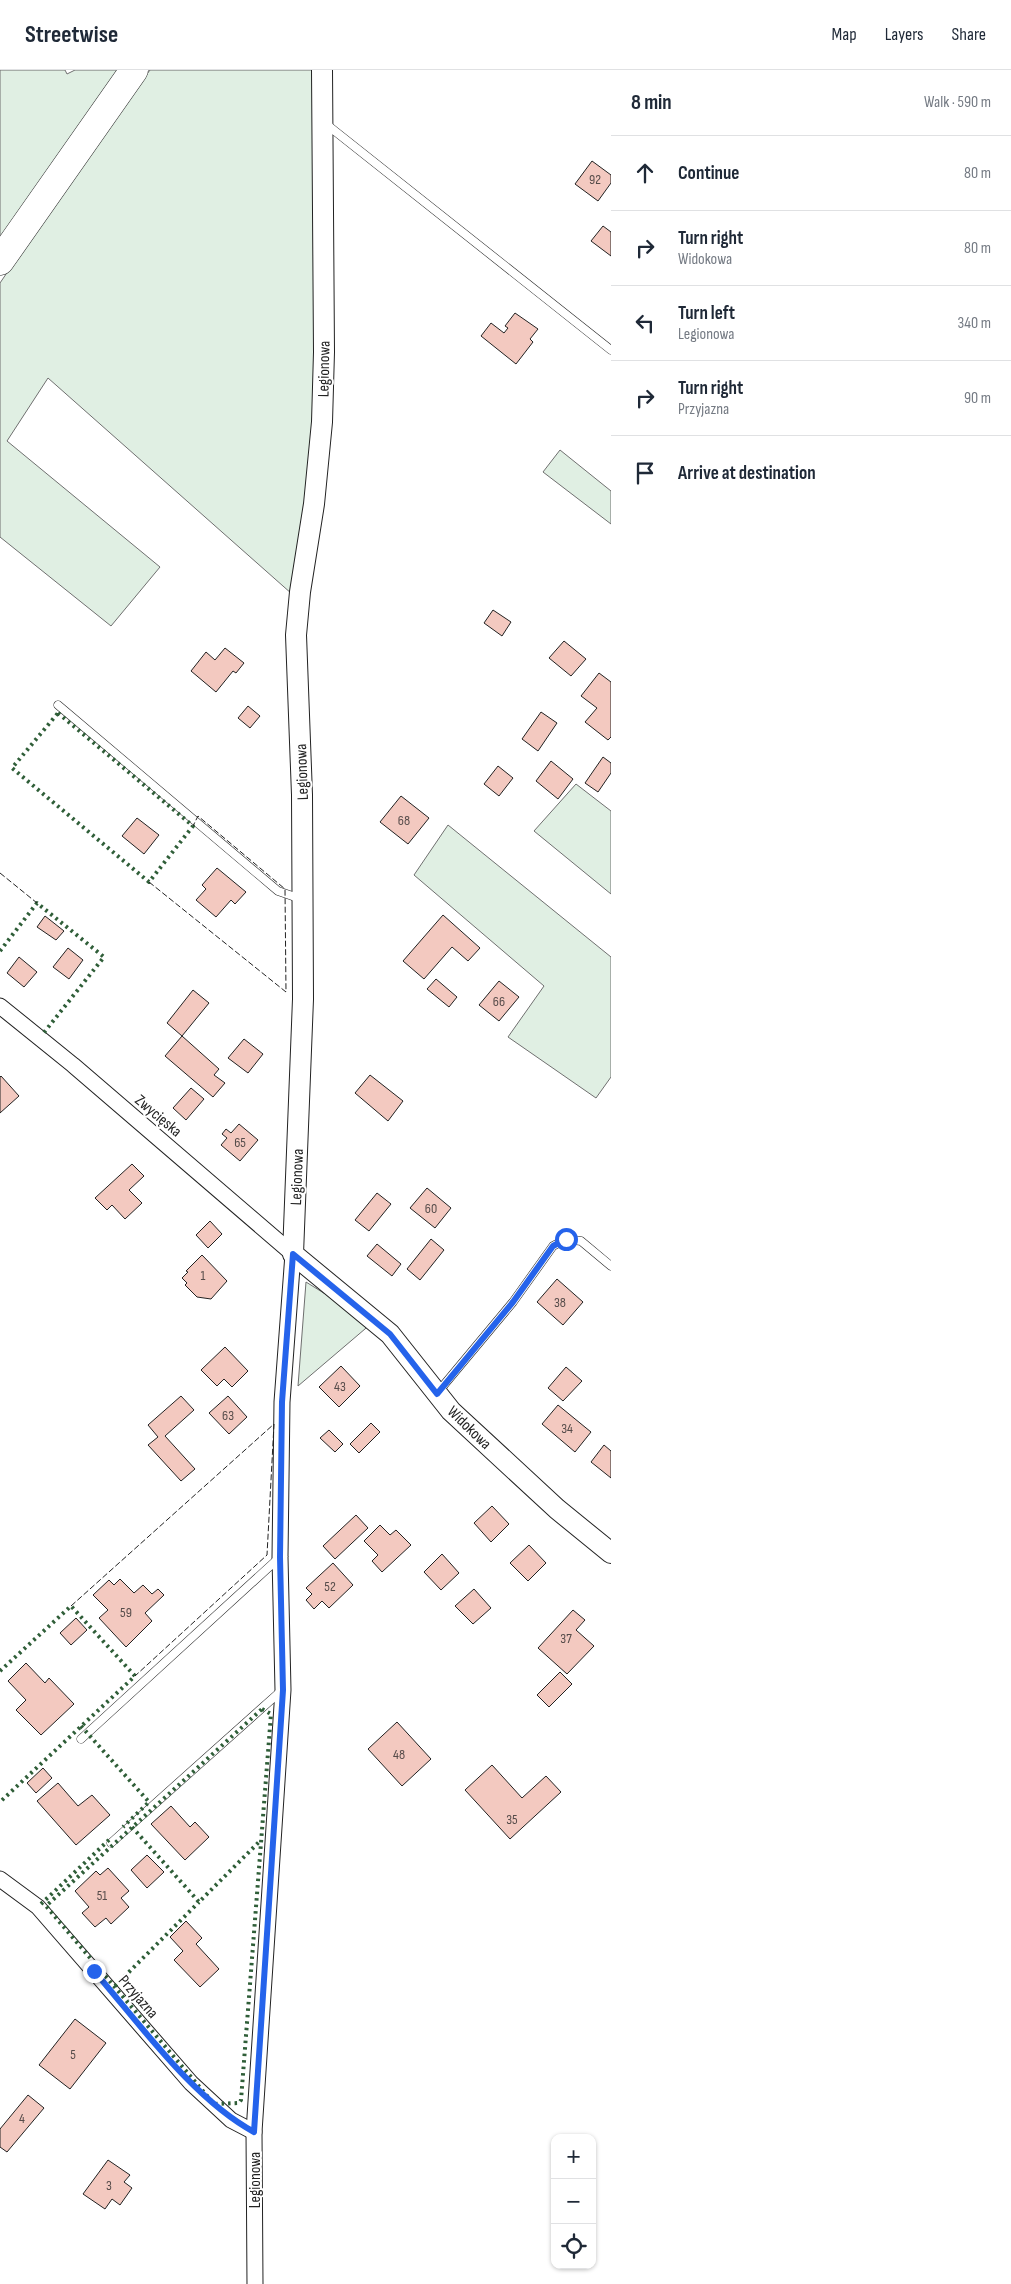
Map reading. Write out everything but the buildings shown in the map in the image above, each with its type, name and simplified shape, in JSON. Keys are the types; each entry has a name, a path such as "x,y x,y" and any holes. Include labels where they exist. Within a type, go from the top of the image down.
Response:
{"highway":[{"path":"0,261 134,70"}],"street":[{"name":"Legionowa","path":"255,2284 254,2132 283,1690 280,1557 282,1402 293,1254 303,999 302,795 296,635 300,592 314,504 322,422 324,352 322,70"},
{"name":"Zwycięska","path":"0,1006 73,1065 293,1254"},
{"name":"Widokowa","path":"293,1254 390,1334 451,1411 543,1496 611,1553"},
{"name":"Przyjazna","path":"0,1879 38,1907 191,2083 231,2120 254,2132"}],"lane":[{"path":"322,121 611,350"},
{"path":"58,704 278,891 303,900"},
{"path":"437,1394 513,1302 553,1246 566,1239 581,1241 611,1266"},
{"path":"81,1739 280,1557"},
{"path":"111,1843 283,1690"}],"green space":[{"path":"0,70 65,70 67,74 75,70 127,70 0,242"},
{"path":"150,70 314,70 316,361 308,488 292,594 48,378 7,441 160,567 111,626 0,537 0,283 95,143"},
{"path":"560,450 611,491 611,524 543,472"},
{"path":"576,784 611,811 611,894 534,831"},
{"path":"448,825 611,957 611,1077 596,1098 508,1037 544,986 414,875"},
{"path":"306,1282 372,1323 298,1386"}],"hedge":[{"path":"58,713 193,826 149,882 12,768 58,713"},
{"path":"0,951 37,903 104,957 42,1035"},
{"path":"0,1671 71,1606 135,1676 0,1802"},
{"path":"262,1709 271,1714 241,2100 239,2103 214,2104 46,1906 262,1709"},
{"path":"81,1726 149,1802 123,1827"},
{"path":"132,1827 199,1902 261,1840"},
{"path":"41,1904 111,1838"},
{"path":"115,1986 199,1902"}],"fence":[{"path":"149,882 286,992 285,889 198,816 193,826"},
{"path":"0,873 37,903"},
{"path":"71,1606 274,1424 267,1555 135,1676"}],"route":[{"path":"94,1971 191,2083 231,2120 254,2132 283,1690 280,1557 282,1402 285,1338 293,1254 390,1334 404,1349 437,1394 513,1302 553,1246 566,1239"}]}
